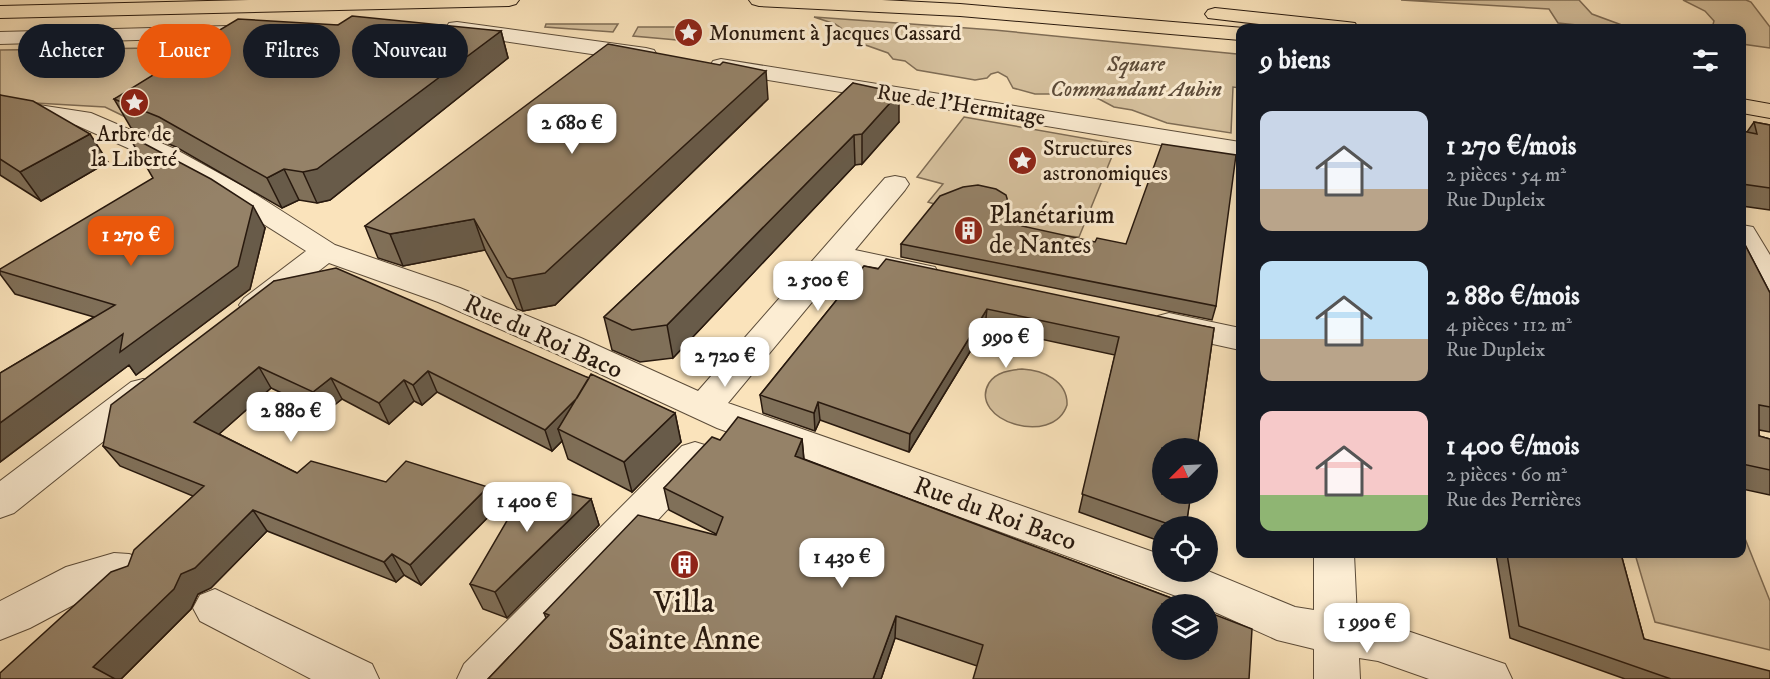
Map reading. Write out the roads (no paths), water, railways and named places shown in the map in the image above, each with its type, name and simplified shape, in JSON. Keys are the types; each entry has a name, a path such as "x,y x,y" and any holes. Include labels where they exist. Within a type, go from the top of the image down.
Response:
{"main road":[{"path":"0,12 509,0"},
{"path":"759,0 877,2 1236,34"},
{"path":"1055,0 1305,24"},
{"path":"1746,89 1770,93"},
{"path":"1746,107 1770,111"}],"street":[{"path":"468,29 667,58"},
{"path":"0,38 243,31"},
{"name":"Rue de l'Hermitage","path":"701,63 1236,149"},
{"name":"Rue du Roi Baco","path":"0,106 82,118 125,136 166,155 234,193 325,251 460,299 717,413 1210,590 1292,626 1378,641 1489,679"},
{"path":"480,679 717,413 835,255 895,184"},
{"path":"1752,234 1770,282"},
{"path":"232,323 325,251"},
{"path":"835,255 956,280"},
{"path":"1142,319 1236,338"},
{"path":"0,502 167,373"},
{"path":"1334,558 1334,634 1337,679"},
{"path":"0,621 21,614 75,583 103,572 119,569 129,572"},
{"path":"215,608 356,679"}],"place":[{"name":"Monument à Jacques Cassard","path":"688,33"},
{"name":"Arbre de la Liberté","path":"134,102"},
{"name":"Structures astronomiques","path":"1022,161"},
{"name":"Planétarium de Nantes","path":"968,230"},
{"name":"Villa Sainte Anne","path":"684,565"}],"park label":[{"name":"Square Commandant Aubin","path":"1136,76"}]}
